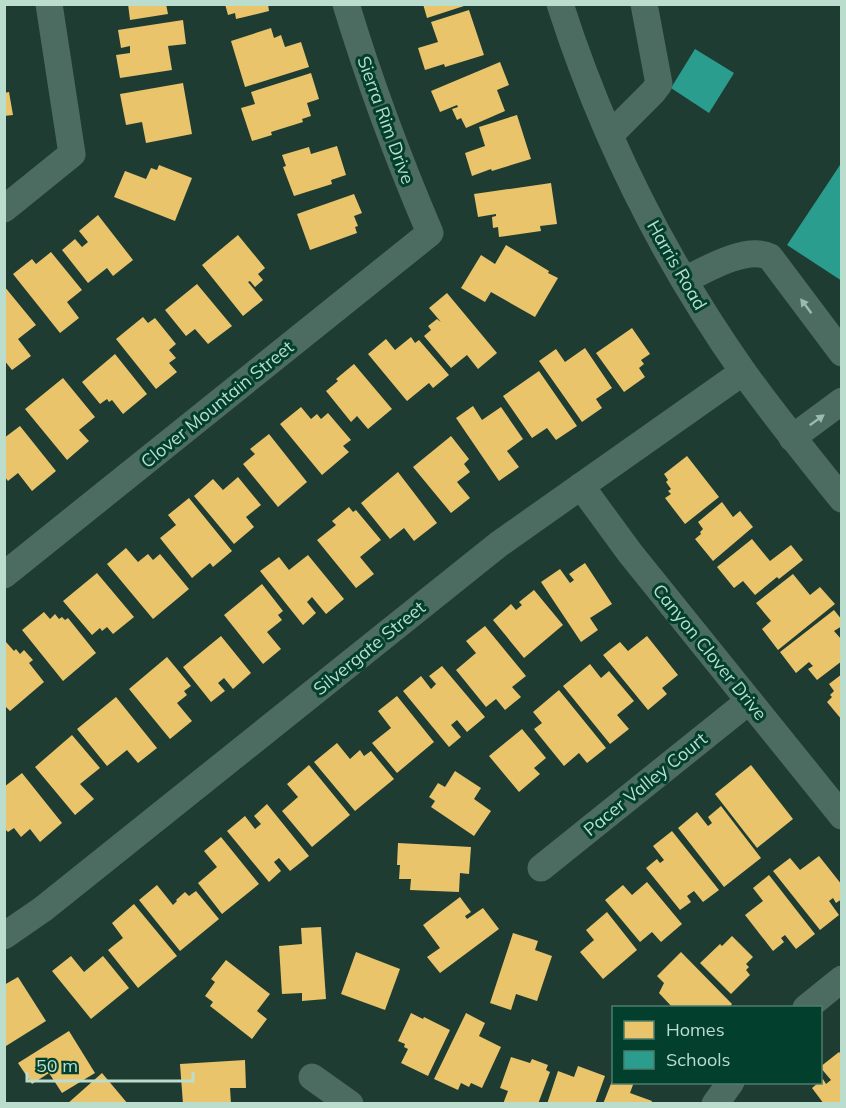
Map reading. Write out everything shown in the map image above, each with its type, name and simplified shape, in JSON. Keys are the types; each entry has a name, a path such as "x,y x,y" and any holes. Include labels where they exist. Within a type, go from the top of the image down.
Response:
{"street":[{"path":"4,209 72,154 49,4"},
{"name":"Sierra Rim Drive","path":"346,4 397,155 430,233"},
{"name":"Harris Road","path":"560,4 572,42 610,135 635,189 685,280 743,372 792,438 842,499"},
{"path":"610,135 659,84 644,4"},
{"name":"Clover Mountain Street","path":"4,575 430,233"},
{"path":"685,280 727,258 764,254 770,257 842,353"},
{"name":"Silvergate Street","path":"4,936 44,909 499,544 743,372"},
{"path":"792,438 842,401"},
{"name":"Canyon Clover Drive","path":"581,486 630,553 842,816"},
{"name":"Pacer Valley Court","path":"541,868 749,701"},
{"path":"808,1006 842,979"},
{"path":"312,1077 350,1104"},
{"path":"715,1104 730,1084"}],"building: Homes":[{"path":"128,4 166,4 168,14 130,20"},
{"path":"225,4 268,4 269,11 236,19 235,13 228,15"},
{"path":"423,4 467,4 467,5 427,18"},
{"path":"469,10 484,55 445,67 444,64 425,70 418,48 438,42 431,22"},
{"path":"183,20 186,44 168,46 172,70 120,78 116,55 130,53 130,46 121,48 118,30"},
{"path":"271,28 274,38 281,35 285,47 301,42 309,67 245,87 231,41"},
{"path":"500,62 509,85 497,90 505,111 466,128 461,118 457,120 452,109 458,107 457,105 440,112 431,91"},
{"path":"311,73 319,99 307,103 311,116 302,119 303,122 271,132 272,135 252,141 241,108 255,104 251,92"},
{"path":"183,83 192,134 146,143 142,122 126,125 120,94"},
{"path":"9,92 13,115 4,116 4,93"},
{"path":"517,115 531,159 472,176 465,153 485,146 479,127"},
{"path":"337,146 346,175 331,180 332,184 294,196 283,167 286,166 282,155 309,147 311,154"},
{"path":"159,165 192,178 175,221 114,197 125,171 146,179 151,168 157,170"},
{"path":"551,183 557,224 540,226 541,231 499,237 498,227 493,228 492,217 496,214 478,217 474,194"},
{"path":"354,194 362,213 354,216 358,226 355,227 357,233 310,250 297,214"},
{"path":"98,215 133,260 113,276 107,268 88,283 62,250 75,239 82,247 88,242 79,231"},
{"path":"238,235 265,268 258,274 263,280 255,287 250,281 248,282 263,300 243,316 202,265"},
{"path":"506,245 558,278 535,317 491,292 485,302 461,288 481,255 495,264"},
{"path":"51,252 82,290 67,302 79,318 60,333 13,274 32,259 36,264"},
{"path":"197,284 232,326 208,344 195,329 186,336 165,310"},
{"path":"4,286 36,325 18,339 31,356 12,370 4,360"},
{"path":"447,293 497,353 478,369 467,355 451,368 424,336 431,330 428,326 437,319 441,322 429,308"},
{"path":"143,317 148,323 155,318 176,344 169,350 176,358 169,363 177,372 156,389 116,339"},
{"path":"632,328 650,354 641,360 644,364 639,368 645,377 624,392 596,353"},
{"path":"411,337 415,343 419,340 449,375 433,388 429,383 407,401 368,354 386,339 395,350"},
{"path":"585,348 612,388 596,399 602,408 582,422 539,361 556,349 565,362"},
{"path":"115,354 147,394 123,414 112,400 109,402 107,399 100,404 82,382"},
{"path":"354,364 392,409 368,429 357,416 351,422 326,391"},
{"path":"539,371 577,426 556,440 547,428 532,438 503,396"},
{"path":"63,378 95,417 79,430 89,441 67,460 25,409"},
{"path":"473,406 482,420 501,407 523,439 507,451 519,467 499,481 456,418"},
{"path":"301,407 311,419 317,414 321,419 328,413 351,440 343,446 349,452 322,475 280,424"},
{"path":"20,426 56,471 32,491 18,473 8,481 4,476 4,438"},
{"path":"269,434 307,482 278,507 243,464 255,454 250,449"},
{"path":"451,436 469,459 464,464 470,472 457,482 470,498 451,513 413,467"},
{"path":"687,456 719,497 685,524 665,498 671,494 668,491 671,489 664,474"},
{"path":"398,472 437,523 414,541 404,528 390,539 361,503"},
{"path":"238,477 261,505 246,517 254,527 234,544 194,496 213,479 223,490"},
{"path":"189,498 232,551 213,567 210,563 192,578 160,538 176,525 168,515"},
{"path":"722,502 733,517 740,511 753,527 713,561 695,539 703,529 698,522"},
{"path":"349,507 353,512 356,510 381,540 360,557 374,574 356,588 317,540 336,525 332,521"},
{"path":"752,539 770,561 791,545 803,560 755,595 743,581 734,588 717,567"},
{"path":"126,548 138,562 148,554 153,560 160,554 189,589 153,619 107,564"},
{"path":"308,555 344,599 326,614 312,597 307,602 316,613 303,625 260,571 279,557 289,570"},
{"path":"585,563 612,604 590,618 598,630 581,642 541,582 560,569 570,583 574,580 569,574"},
{"path":"97,573 134,617 113,634 107,627 102,631 100,628 92,635 63,601"},
{"path":"793,574 810,595 820,587 835,604 778,650 762,629 771,621 756,603"},
{"path":"262,584 283,611 278,615 282,620 267,632 281,649 263,664 224,615"},
{"path":"534,590 563,625 524,658 493,620 511,604 516,610 522,605 519,602"},
{"path":"834,610 842,620 842,626 834,631 842,640 842,661 817,680 808,669 813,666 809,662 796,673 780,652"},
{"path":"44,612 50,619 55,614 59,619 68,618 96,653 63,681 22,630"},
{"path":"485,626 526,676 512,687 521,697 505,710 496,699 486,707 456,670 476,653 466,641"},
{"path":"221,636 251,673 233,689 224,678 218,683 225,691 211,702 183,667"},
{"path":"647,636 678,675 662,688 667,694 648,710 603,655 620,642 628,651"},
{"path":"6,642 20,654 24,650 33,660 29,663 44,682 10,711 4,705 4,643"},
{"path":"167,657 191,686 184,691 187,695 177,703 192,721 170,739 129,689"},
{"path":"590,664 601,678 609,671 634,701 617,715 629,729 610,744 563,686"},
{"path":"442,666 485,717 467,732 457,720 451,725 461,737 449,747 403,691 421,676 431,689 436,684 429,676"},
{"path":"842,674 842,720 827,702 834,691 829,684"},
{"path":"559,690 606,748 587,763 579,753 564,766 534,729 542,723 533,712"},
{"path":"397,696 434,742 397,773 372,743 391,728 378,711"},
{"path":"116,697 157,748 138,763 127,750 107,766 77,729"},
{"path":"522,729 546,758 534,768 540,774 519,792 489,756"},
{"path":"72,735 100,768 80,784 94,799 75,815 35,767"},
{"path":"337,743 350,759 360,750 364,756 371,751 394,779 355,811 314,762"},
{"path":"309,765 350,815 312,847 282,811 298,797 287,784"},
{"path":"751,765 793,819 757,848 715,794"},
{"path":"455,771 481,788 474,799 491,811 474,836 431,807 435,801 429,797 438,783 445,787"},
{"path":"22,773 62,823 40,842 30,829 21,837 14,828 8,832 4,828 4,787"},
{"path":"267,804 309,856 290,871 279,858 274,862 281,871 269,882 227,831 245,816 255,829 261,824 254,816"},
{"path":"721,806 761,858 724,887 678,828 697,812 708,826 712,823 708,817"},
{"path":"672,831 719,890 703,902 694,891 687,896 691,902 680,910 646,868 657,859 660,863 664,860 653,846"},
{"path":"221,837 259,884 222,914 198,883 217,867 204,851"},
{"path":"398,843 471,847 469,874 460,873 459,892 410,890 411,879 399,879"},
{"path":"819,856 842,885 842,899 836,903 833,898 829,901 839,915 820,930 773,871 790,858 800,870"},
{"path":"769,875 815,934 796,949 785,935 781,938 784,942 773,951 745,915 763,901 753,888"},
{"path":"647,882 682,924 661,942 652,932 640,942 605,900 623,885 632,895"},
{"path":"157,885 173,905 185,892 189,896 196,891 219,919 180,951 139,900"},
{"path":"460,897 471,912 465,916 467,919 483,908 499,929 440,973 427,957 440,948 423,925"},
{"path":"134,904 177,956 138,988 108,950 123,938 112,923"},
{"path":"607,912 637,950 603,979 580,952 594,940 586,930"},
{"path":"321,927 326,999 302,1001 302,993 282,994 279,946 302,944 301,928"},
{"path":"513,933 538,941 535,950 552,956 537,1001 516,994 511,1010 490,1003"},
{"path":"732,936 753,957 746,964 749,967 746,970 750,975 731,994 700,963"},
{"path":"356,952 400,969 385,1010 341,994"},
{"path":"681,952 732,1004 730,1006 671,1006 659,993 664,983 657,976"},
{"path":"71,956 84,972 103,956 129,988 91,1019 52,971"},
{"path":"226,960 270,994 257,1011 267,1019 252,1039 210,1006 213,1002 205,996 215,982 211,979"},
{"path":"18,977 46,1021 6,1046 4,1043 4,985"},
{"path":"411,1013 450,1030 428,1076 401,1063 408,1049 404,1047 405,1044 398,1041"},
{"path":"466,1013 485,1023 479,1036 501,1047 482,1088 471,1083 469,1087 461,1083 458,1090 434,1079"},
{"path":"69,1031 95,1073 62,1093 49,1073 32,1084 18,1063"},
{"path":"839,1052 842,1055 842,1104 824,1104 812,1088 817,1084 822,1084 823,1079 826,1084 831,1080 822,1069 822,1065"},
{"path":"511,1057 530,1063 532,1059 548,1065 546,1070 550,1072 538,1104 503,1104 508,1091 500,1088"},
{"path":"245,1060 246,1088 230,1088 231,1104 183,1104 180,1064"},
{"path":"578,1066 605,1076 595,1104 547,1104 558,1071 574,1077"},
{"path":"102,1073 128,1104 67,1104"},
{"path":"612,1081 612,1084 633,1084 630,1093 652,1101 651,1104 603,1104"}],"building: Schools":[{"path":"695,49 734,73 709,113 671,88"},
{"path":"842,162 842,281 787,245"}]}
